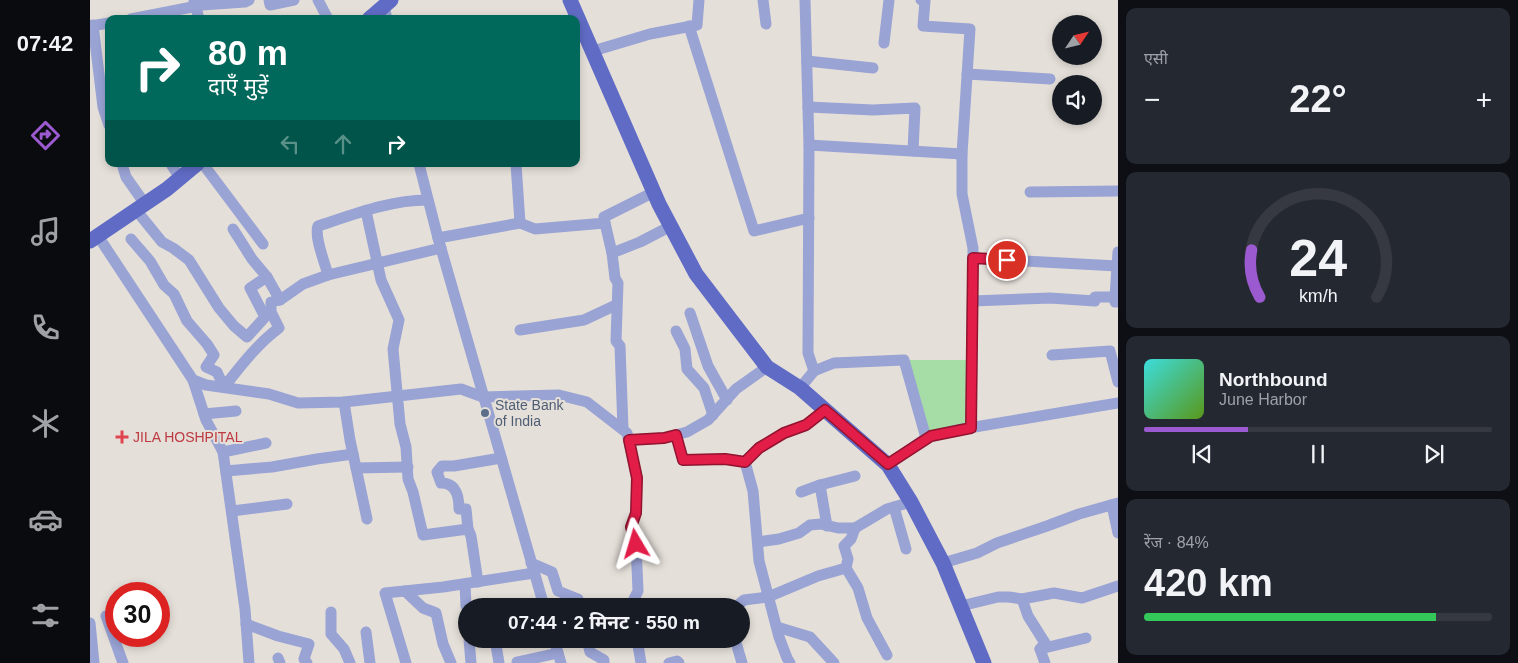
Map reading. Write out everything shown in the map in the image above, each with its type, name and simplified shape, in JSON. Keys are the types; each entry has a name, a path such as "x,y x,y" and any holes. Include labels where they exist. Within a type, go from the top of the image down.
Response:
{"main road":[{"path":"570,0 577,15"},
{"path":"376,15 387,8"},
{"path":"580,23 654,192 696,274 767,367 800,388 888,464 911,502 943,563 984,663"},
{"path":"92,238 141,207 193,167"}],"street":[{"path":"147,15 195,3 245,2 250,0"},
{"path":"269,0 270,5 294,0"},
{"path":"318,0 326,15"},
{"path":"593,52 650,34 697,25 699,0"},
{"path":"763,0 766,24"},
{"path":"805,0 809,144 808,353 814,371"},
{"path":"884,43 889,0"},
{"path":"921,0 925,1 924,26 970,29 962,154 962,194 973,248 971,428"},
{"path":"105,24 91,26 105,113"},
{"path":"689,26 754,231 809,218"},
{"path":"806,61 873,68"},
{"path":"967,74 1050,79"},
{"path":"808,107 873,110 915,108 914,151"},
{"path":"809,144 962,154"},
{"path":"123,167 141,207 162,242 189,260 220,308 234,326 246,337 265,317 250,288 267,277"},
{"path":"173,167 180,178"},
{"path":"199,167 263,244"},
{"path":"420,167 439,243 542,598"},
{"path":"516,167 520,223"},
{"path":"1030,192 1118,191"},
{"path":"623,429 620,346 616,341 618,283 615,278 604,217 654,192"},
{"path":"328,275 316,231 318,226 366,210 415,200 427,200"},
{"path":"366,210 381,280 399,320 393,349 397,396 408,467 408,479 423,535 468,528"},
{"path":"224,388 243,363 279,328 271,312 271,302 280,300 303,284 328,275 377,264 439,243 520,223 535,229 605,223"},
{"path":"612,253 671,226"},
{"path":"233,229 252,259 267,277 280,300"},
{"path":"92,238 193,380 204,414 224,452 246,624 247,663"},
{"path":"131,239 150,261 164,285 174,294 187,321 214,355 206,367 217,372 224,388"},
{"path":"972,301 1050,298 1095,301 1095,298 1117,299 1118,252"},
{"path":"973,258 1117,266"},
{"path":"520,330 584,320 616,305"},
{"path":"690,313 708,366 726,400"},
{"path":"676,331 685,349 687,369 704,388 713,415"},
{"path":"1052,355 1110,351 1118,382"},
{"path":"800,388 814,371 834,363 904,360 926,438"},
{"path":"629,440 664,438 687,432 708,420 726,400 753,376 767,367"},
{"path":"193,380 206,385 269,394 298,403 344,402 461,389 483,397 559,395 587,402 628,433 637,478 636,513 631,527 636,544 638,591 634,598"},
{"path":"344,402 367,519"},
{"path":"888,464 926,438 944,432 1118,403"},
{"path":"745,462 759,448 784,433 806,425 825,410"},
{"path":"204,414 236,411"},
{"path":"676,435 683,460 725,459 745,462"},
{"path":"224,452 266,443"},
{"path":"226,471 272,467 353,454"},
{"path":"478,582 472,536 468,528 466,509 459,509 459,498 453,487 448,483 441,483 437,472 442,466 462,465 501,458"},
{"path":"745,462 753,491 759,561 779,637 786,658 790,663"},
{"path":"356,468 408,467"},
{"path":"801,492 855,476"},
{"path":"820,485 827,526"},
{"path":"758,542 779,539 799,533 810,525 821,524 838,528 854,528 887,509 911,502"},
{"path":"232,511 287,504"},
{"path":"943,563 977,553 997,543 1078,514 1115,504 1118,533"},
{"path":"894,507 906,549"},
{"path":"854,528 851,539 844,546 848,558 846,568 858,588 867,618 887,655"},
{"path":"406,663 385,593 478,582 533,568 552,572 558,591 576,598"},
{"path":"750,599 768,597 818,576 846,568"},
{"path":"465,584 466,598"},
{"path":"961,606 998,597 1022,599 1054,593 1082,598 1118,586"},
{"path":"406,591 423,608 436,613 443,644 451,663"},
{"path":"1022,599 1028,616 1045,643 1040,649"},
{"path":"330,612 331,634 344,649 350,663"},
{"path":"90,623 94,663"},
{"path":"246,624 278,636 309,644 304,659 307,663"},
{"path":"777,627 810,637 834,663"},
{"path":"366,632 370,663"},
{"path":"1040,649 1086,638"},
{"path":"117,647 123,663"},
{"path":"470,648 471,663"},
{"path":"496,648 498,663"},
{"path":"589,648 590,652 604,660 604,663"},
{"path":"638,648 641,663"},
{"path":"738,648 742,663"},
{"path":"1040,649 1045,663"},
{"path":"494,663 560,658"},
{"path":"669,663 677,661 679,663"}],"green space":[{"path":"907,360 967,360 968,425 928,435"}],"place":[{"name":"State Bank of India","path":"485,413"},
{"name":"JILA HOSHPITAL","path":"122,437"}],"route":[{"path":"636,544 631,527 636,513 637,478 629,440 664,438 676,435 683,460 725,459 745,462 759,448 784,433 806,425 825,410 888,464 926,438 944,432 971,428 973,258 1007,260"}]}
